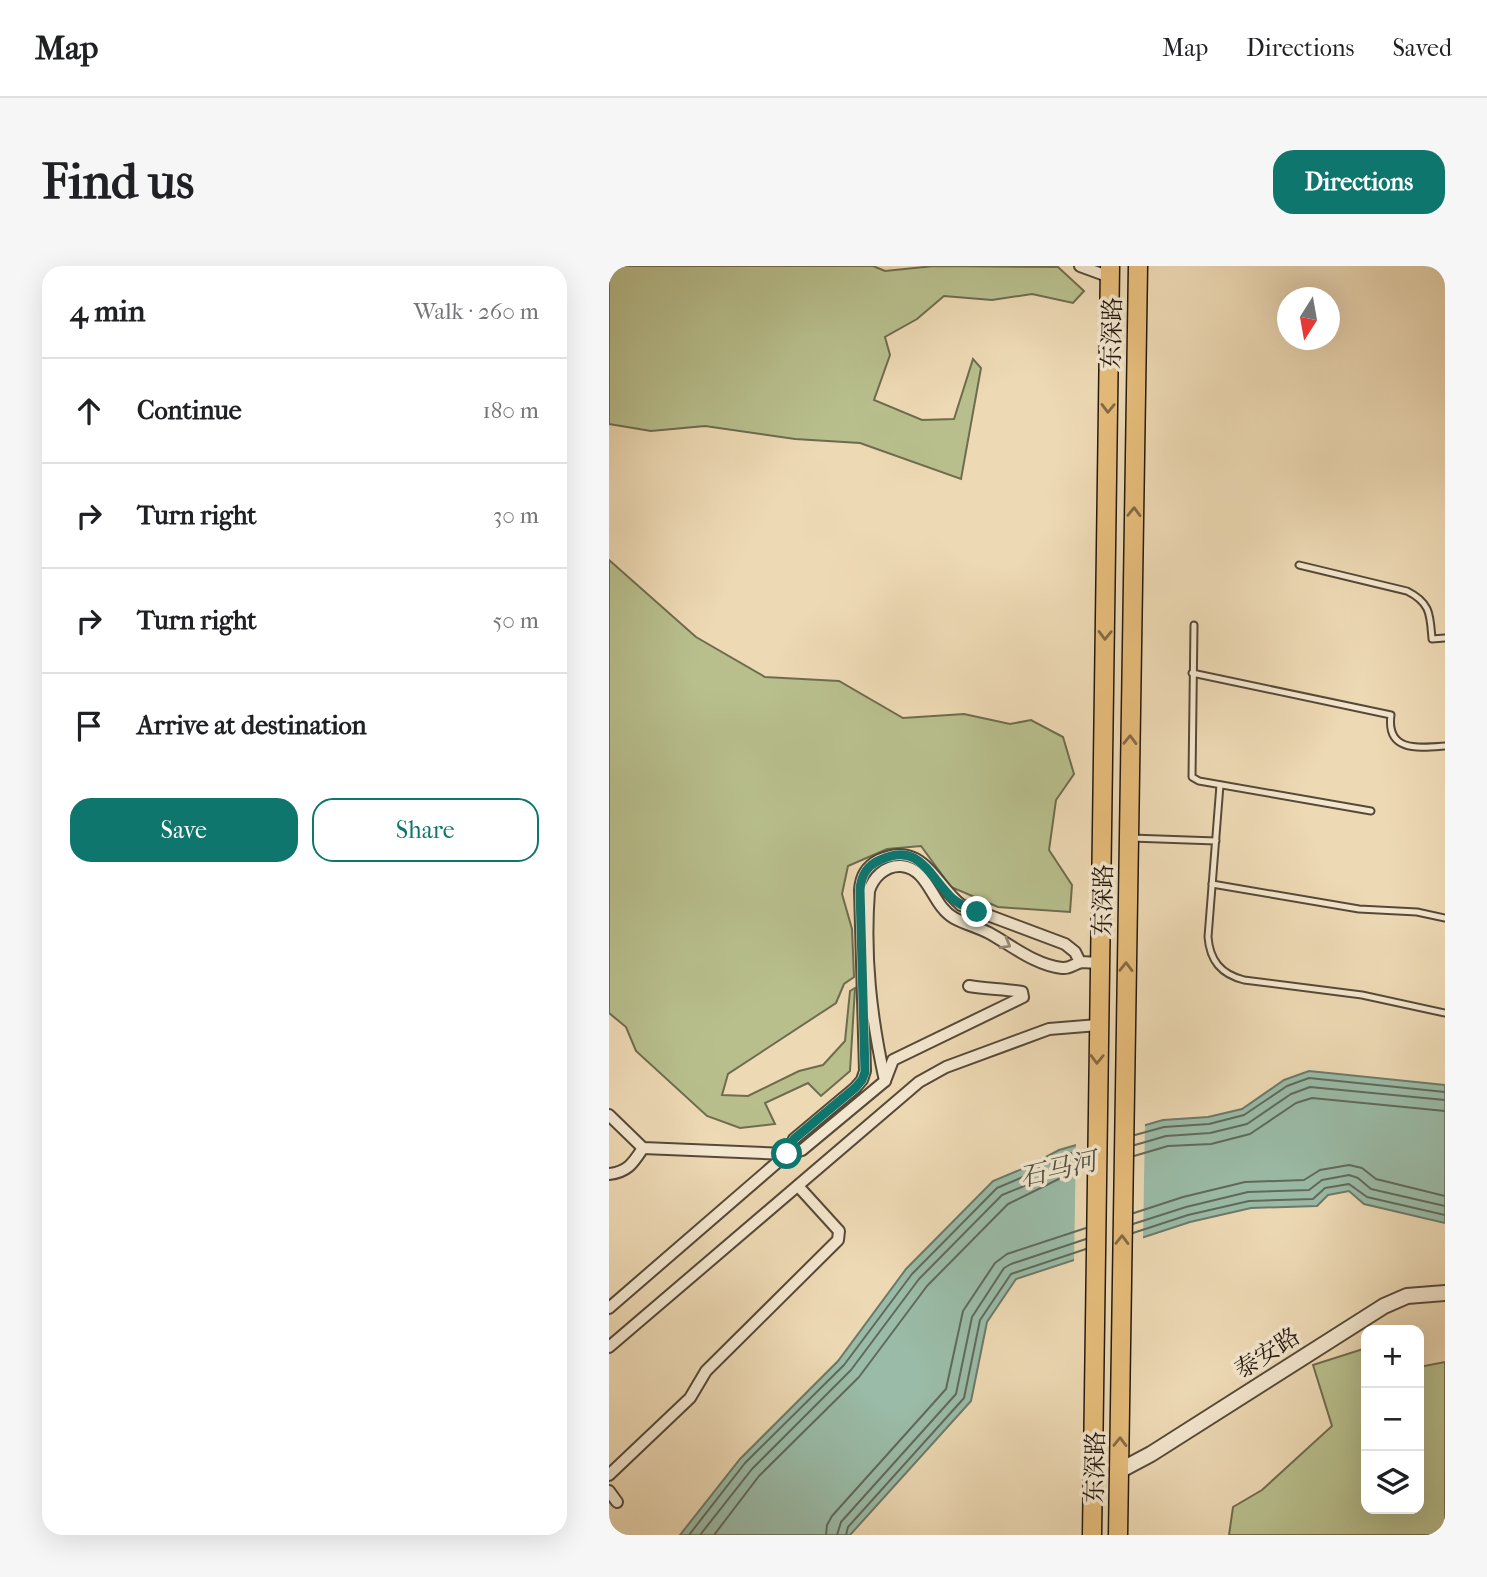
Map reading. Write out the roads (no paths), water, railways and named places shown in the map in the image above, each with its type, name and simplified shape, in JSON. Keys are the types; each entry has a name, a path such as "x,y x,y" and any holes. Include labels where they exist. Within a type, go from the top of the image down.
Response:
{"highway":[{"name":"东深路","path":"1118,1535 1138,266"},
{"name":"东深路","path":"1092,1535 1098,1026 1089,963 1110,272"}],"street":[{"path":"1080,266 1110,272"},
{"path":"609,1308 787,1154 794,1139 862,1080 865,1072 860,890 864,872 874,863 899,854 912,857 924,863 951,897 961,905 1065,944 1089,963"},
{"path":"885,1081 872,1020 869,984 869,891 879,874 901,866 915,871 946,912 954,918 971,924 1040,961 1061,968 1089,963"},
{"path":"609,1115 643,1148 787,1154 802,1150 885,1081 893,1060 1023,997 1019,991 969,986"},
{"path":"609,1347 919,1082 934,1073 1049,1029 1098,1026"},
{"path":"609,1174 631,1167 643,1148"},
{"path":"609,1475 690,1398 706,1371 838,1240 839,1231 799,1186"},
{"name":"泰安路","path":"1119,1471 1151,1454 1384,1306 1407,1296 1445,1293"},
{"path":"609,1491 617,1502"}],"lane":[{"path":"1299,565 1407,591 1419,597 1429,610 1432,639 1445,638"},
{"path":"1194,625 1191,774 1195,779 1371,811"},
{"path":"1192,673 1391,715 1389,729 1398,742 1413,747 1445,746"},
{"path":"1220,785 1209,949 1220,969 1244,981 1362,995 1445,1013"},
{"path":"1128,838 1216,841"},
{"path":"1212,884 1359,909 1417,912 1445,918"}],"water":[{"name":"石马河","path":"1309,1071 1445,1085 1445,1223 1364,1204 1349,1191 1328,1195 1317,1206 1251,1208 1190,1222 1016,1279 987,1322 971,1401 850,1535 680,1535 740,1459 838,1361 906,1269 993,1181 1059,1150 1163,1120 1208,1117 1242,1109 1284,1080"}]}
